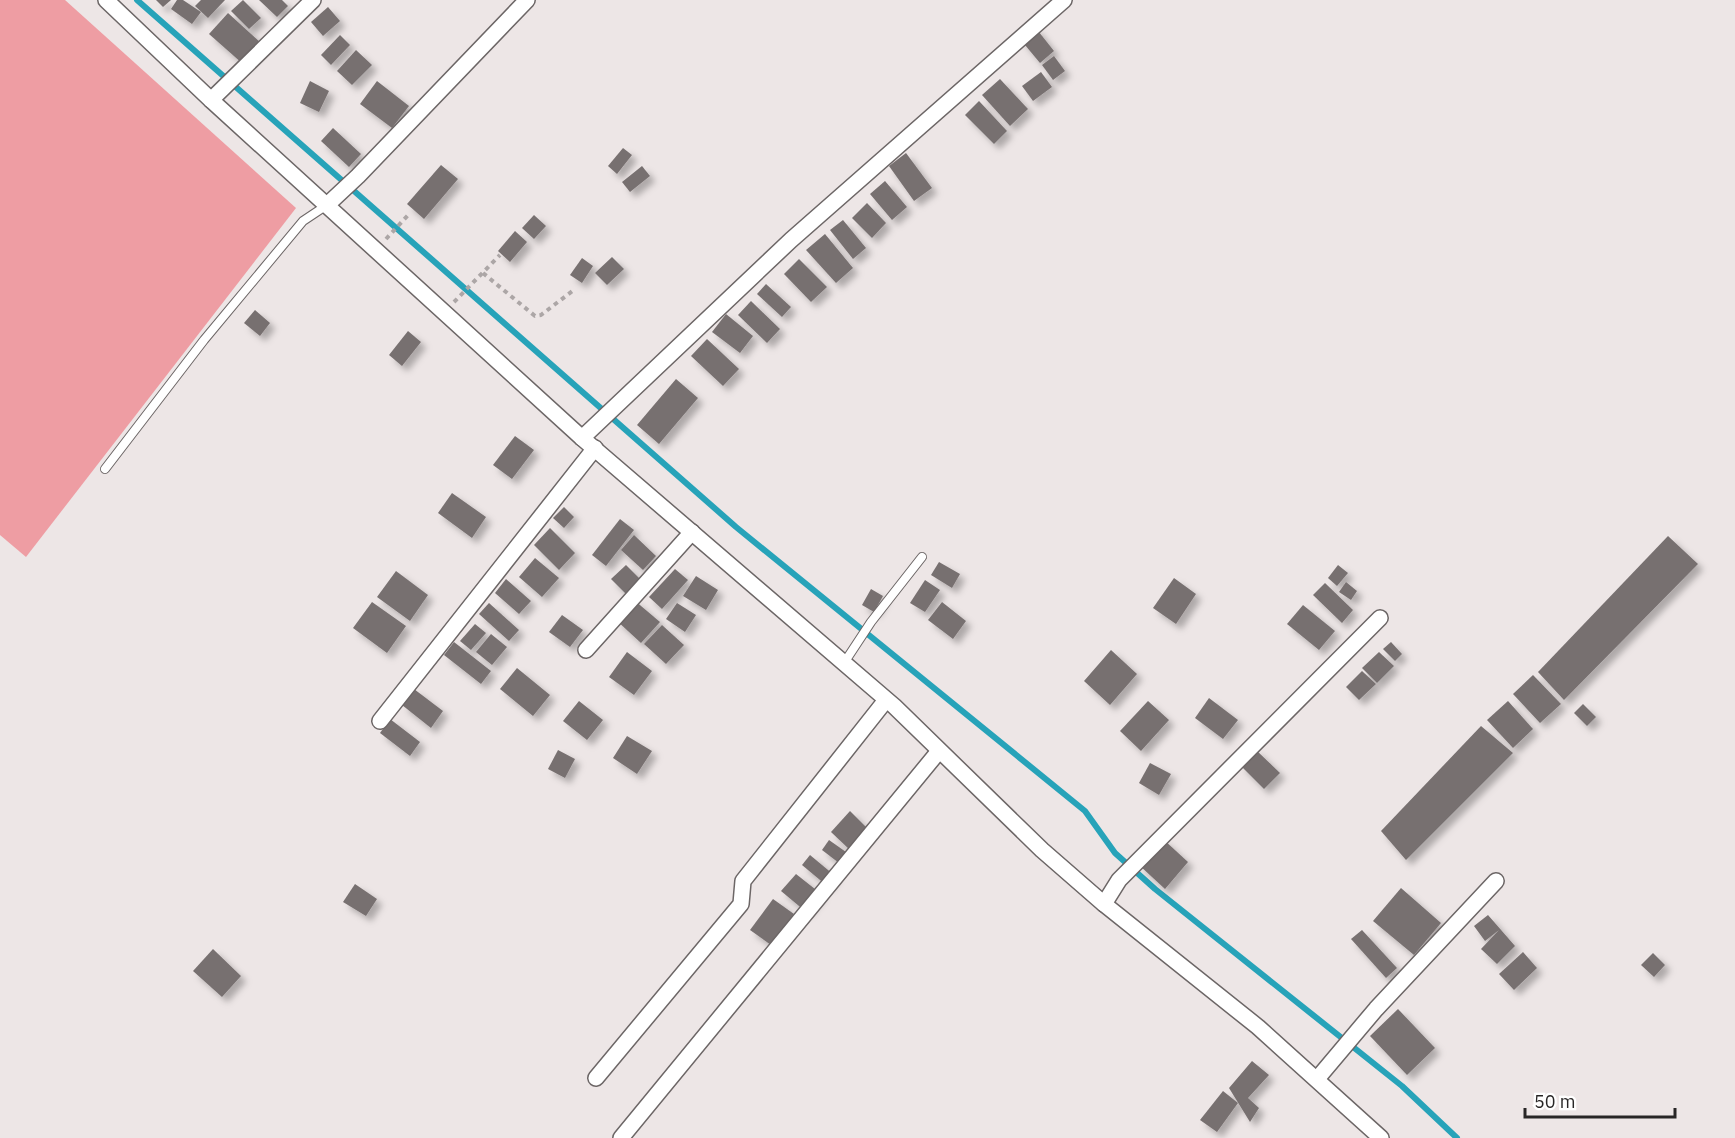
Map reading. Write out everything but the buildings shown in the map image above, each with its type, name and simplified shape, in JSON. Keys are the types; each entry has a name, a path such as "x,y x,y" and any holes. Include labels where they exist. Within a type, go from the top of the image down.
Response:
{"street":[{"path":"212,100 313,0"},
{"path":"332,200 358,176 527,0"},
{"path":"582,438 791,240 1064,0"},
{"path":"116,2 212,100 332,200 582,438 886,700 1104,904 1258,1027 1381,1138"},
{"path":"380,721 595,448"},
{"path":"586,650 692,532"},
{"path":"1104,904 1119,880 1380,618"},
{"path":"596,1078 741,904 743,881 886,700"},
{"path":"621,1138 939,751"},
{"path":"1317,1079 1331,1058 1496,881"}],"lane":[{"path":"105,469 204,340 303,221 332,200"},
{"path":"844,663 871,622 922,557"}],"path":[{"path":"387,238 410,213"},
{"path":"462,293 500,255"},
{"path":"481,275 535,316 541,315 575,290"}],"shaded area":[{"path":"0,0 65,0 296,208 26,557 0,535"}],"waterway":[{"path":"137,0 736,527 1085,811 1115,853 1155,889 1402,1086 1457,1138"}]}
